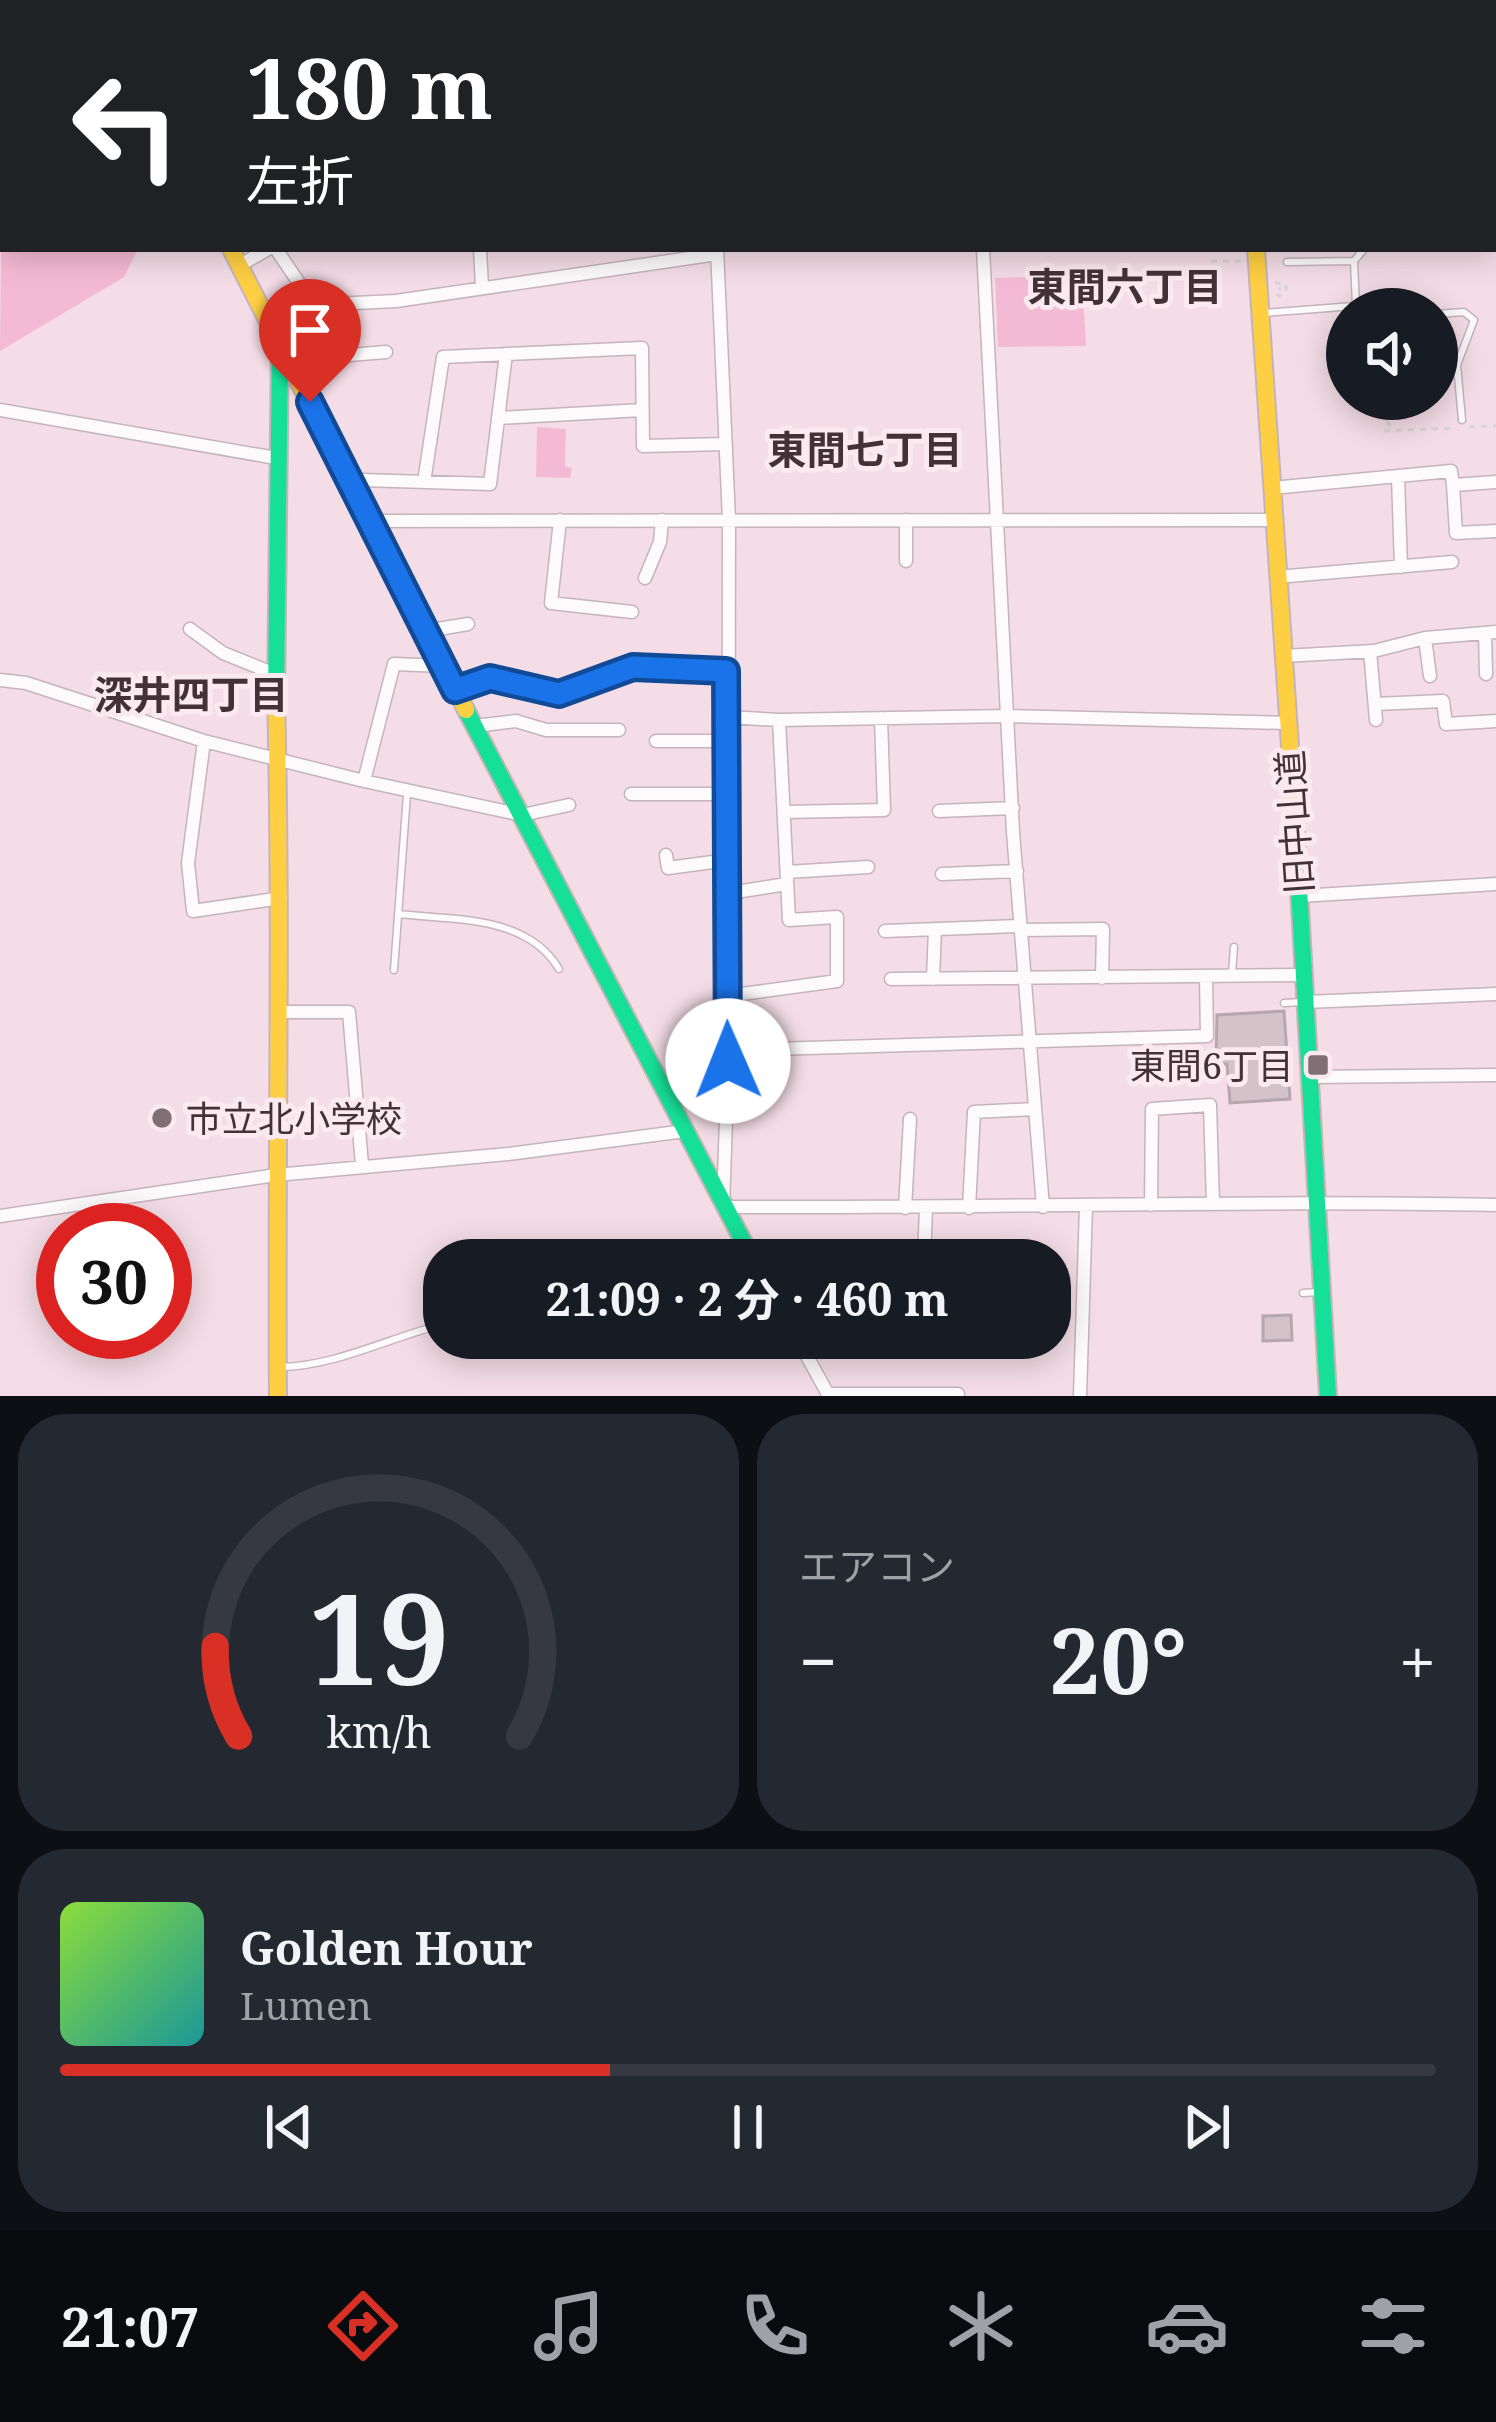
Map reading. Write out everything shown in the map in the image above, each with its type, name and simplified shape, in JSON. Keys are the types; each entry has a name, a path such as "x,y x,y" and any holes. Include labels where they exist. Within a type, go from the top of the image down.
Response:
{"street":[{"path":"274,252 314,305 396,301 717,252 729,520 728,1061 723,1207"},
{"path":"480,252 482,286"},
{"path":"983,252 1007,716 1043,1207"},
{"name":"旧中山道","path":"1249,255 1260,313 1300,896 1296,947 1304,975 1316,1202 1312,1292 1317,1357 1328,1396"},
{"path":"236,257 741,1239"},
{"path":"424,482 443,357 642,348 643,446 726,444"},
{"path":"278,1396 278,349 386,352"},
{"path":"353,484 362,480 490,484 506,354"},
{"path":"0,410 276,458"},
{"path":"498,418 642,410"},
{"path":"1272,488 1451,471 1456,533 1496,531"},
{"path":"1398,476 1401,567"},
{"path":"1453,485 1496,482"},
{"path":"371,520 1274,520"},
{"path":"560,520 551,603 632,612"},
{"path":"644,578 660,542 662,520"},
{"path":"906,520 906,561"},
{"path":"1277,577 1452,562"},
{"path":"426,631 468,624"},
{"path":"190,629 224,652 275,674"},
{"path":"1283,656 1370,651 1425,638 1491,632 1486,674"},
{"path":"1425,638 1430,676"},
{"path":"1370,651 1376,720"},
{"path":"364,781 394,664 443,666"},
{"path":"455,690 490,678 559,694 633,667 726,671"},
{"path":"0,680 26,683 204,741 364,781 522,814 569,805"},
{"path":"1375,704 1443,700 1446,724 1496,721"},
{"path":"728,717 1007,716 1287,723"},
{"path":"784,812 884,810 881,718"},
{"path":"727,996 836,981 837,917 789,920 779,720"},
{"path":"475,726 516,721 546,730 620,730"},
{"path":"656,741 728,740"},
{"path":"204,741 188,862 194,911 281,898"},
{"path":"631,794 728,794"},
{"path":"939,811 1013,808"},
{"path":"665,855 668,868 728,860"},
{"path":"729,893 787,878 868,867"},
{"path":"942,874 1017,871"},
{"path":"1300,896 1496,884"},
{"path":"933,979 935,929"},
{"path":"885,931 1103,929 1102,978"},
{"path":"891,979 1304,975"},
{"path":"728,1061 773,1058 773,1049 1207,1036 1206,976"},
{"path":"1306,1002 1496,994"},
{"path":"279,1012 349,1012 362,1165"},
{"path":"1310,1077 1496,1075"},
{"path":"1151,1205 1151,1109 1210,1105 1213,1204"},
{"path":"969,1208 974,1112 1035,1109"},
{"path":"905,1208 910,1119"},
{"path":"0,1216 276,1175 508,1154 685,1131"},
{"path":"723,1207 1496,1205"},
{"path":"1080,1396 1086,1206"},
{"path":"925,1239 926,1208"},
{"path":"808,1359 828,1395 958,1394"}],"lane":[{"path":"1357,288 1354,261 1362,252"},
{"path":"1286,262 1354,261"},
{"path":"1260,313 1326,310"},
{"path":"1458,313 1474,320 1458,362"},
{"path":"1458,376 1462,420"},
{"path":"394,970 408,790"},
{"path":"398,914 501,924 550,954 559,969"},
{"path":"1231,976 1234,947"},
{"path":"1283,1003 1306,1002"},
{"path":"278,1367 307,1367 423,1329"}],"path":[{"path":"1210,261 1249,255"},
{"path":"1275,283 1286,284 1280,296 1276,292 1281,288"},
{"path":"1387,421 1392,431"},
{"path":"1384,431 1496,426"}],"shaded area":[{"path":"1,252 136,252 124,277 0,351"},
{"path":"1082,275 1086,346 998,347 995,278"},
{"path":"537,427 566,429 565,466 572,468 570,478 536,477"}],"building":[{"path":"1284,1011 1290,1099 1230,1103 1227,1064 1216,1064 1217,1015"},
{"path":"1291,1315 1292,1340 1263,1341 1263,1316"}],"traffic: fast":[{"path":"276,696 280,345"},
{"path":"466,710 742,1239"},
{"path":"1295,819 1328,1396"}],"traffic: slow":[{"path":"233,252 466,710"},
{"path":"1256,252 1295,819"},
{"path":"276,696 278,1396"}],"place":[{"name":"東間6丁目","path":"1318,1065"},
{"name":"市立北小学校","path":"162,1118"}],"district":[{"name":"東間六丁目","path":"1125,285"},
{"name":"東間七丁目","path":"865,448"},
{"name":"深井四丁目","path":"191,693"}],"route":[{"path":"310,402 455,690 490,678 559,694 633,667 726,671 728,1061"}]}
